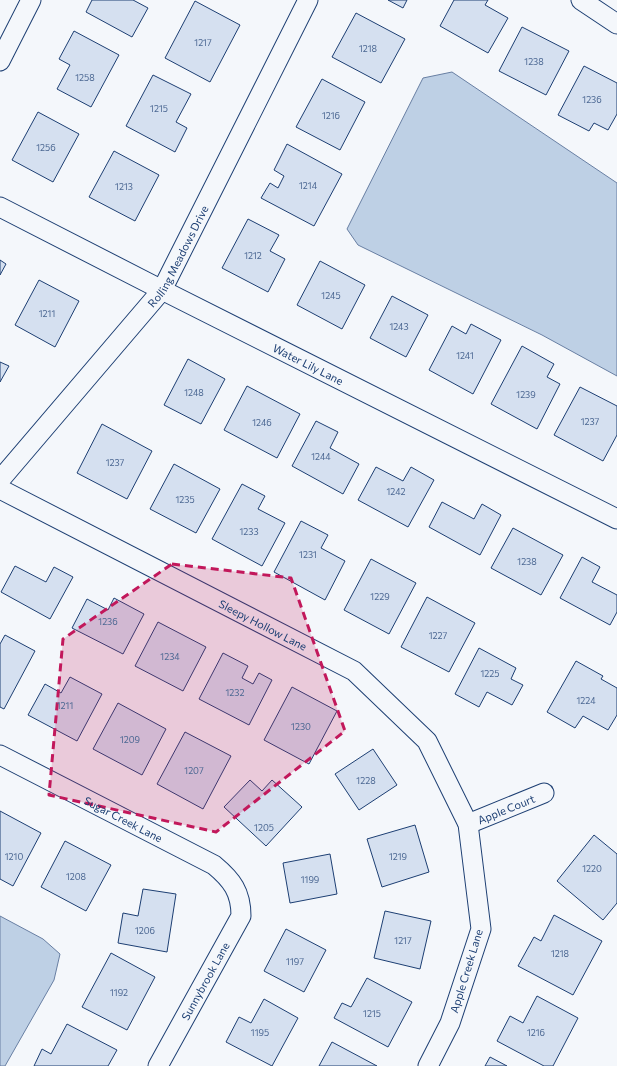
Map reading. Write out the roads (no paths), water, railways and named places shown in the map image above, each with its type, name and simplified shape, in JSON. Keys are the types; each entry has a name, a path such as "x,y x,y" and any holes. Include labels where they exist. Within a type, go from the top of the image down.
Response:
{"street":[{"path":"0,61 31,0"},
{"name":"Rolling Meadows Drive","path":"0,480 162,290 308,0"},
{"path":"580,0 617,24"},
{"name":"Water Lily Lane","path":"0,207 617,519"},
{"name":"Sleepy Hollow Lane","path":"0,489 354,671 427,741 468,824"},
{"name":"Sugar Creek Lane","path":"0,755 214,865 228,877 237,894"},
{"name":"Apple Court","path":"468,824 544,793"},
{"name":"Apple Creek Lane","path":"428,1066 450,1023 481,928 468,824"},
{"name":"Sunnybrook Lane","path":"158,1066 241,916 241,904 237,894"}],"water":[{"path":"452,72 617,183 617,376 542,335 358,245 347,229 423,78"},
{"path":"0,916 43,939 60,954 54,980 5,1066 0,1066"}]}
